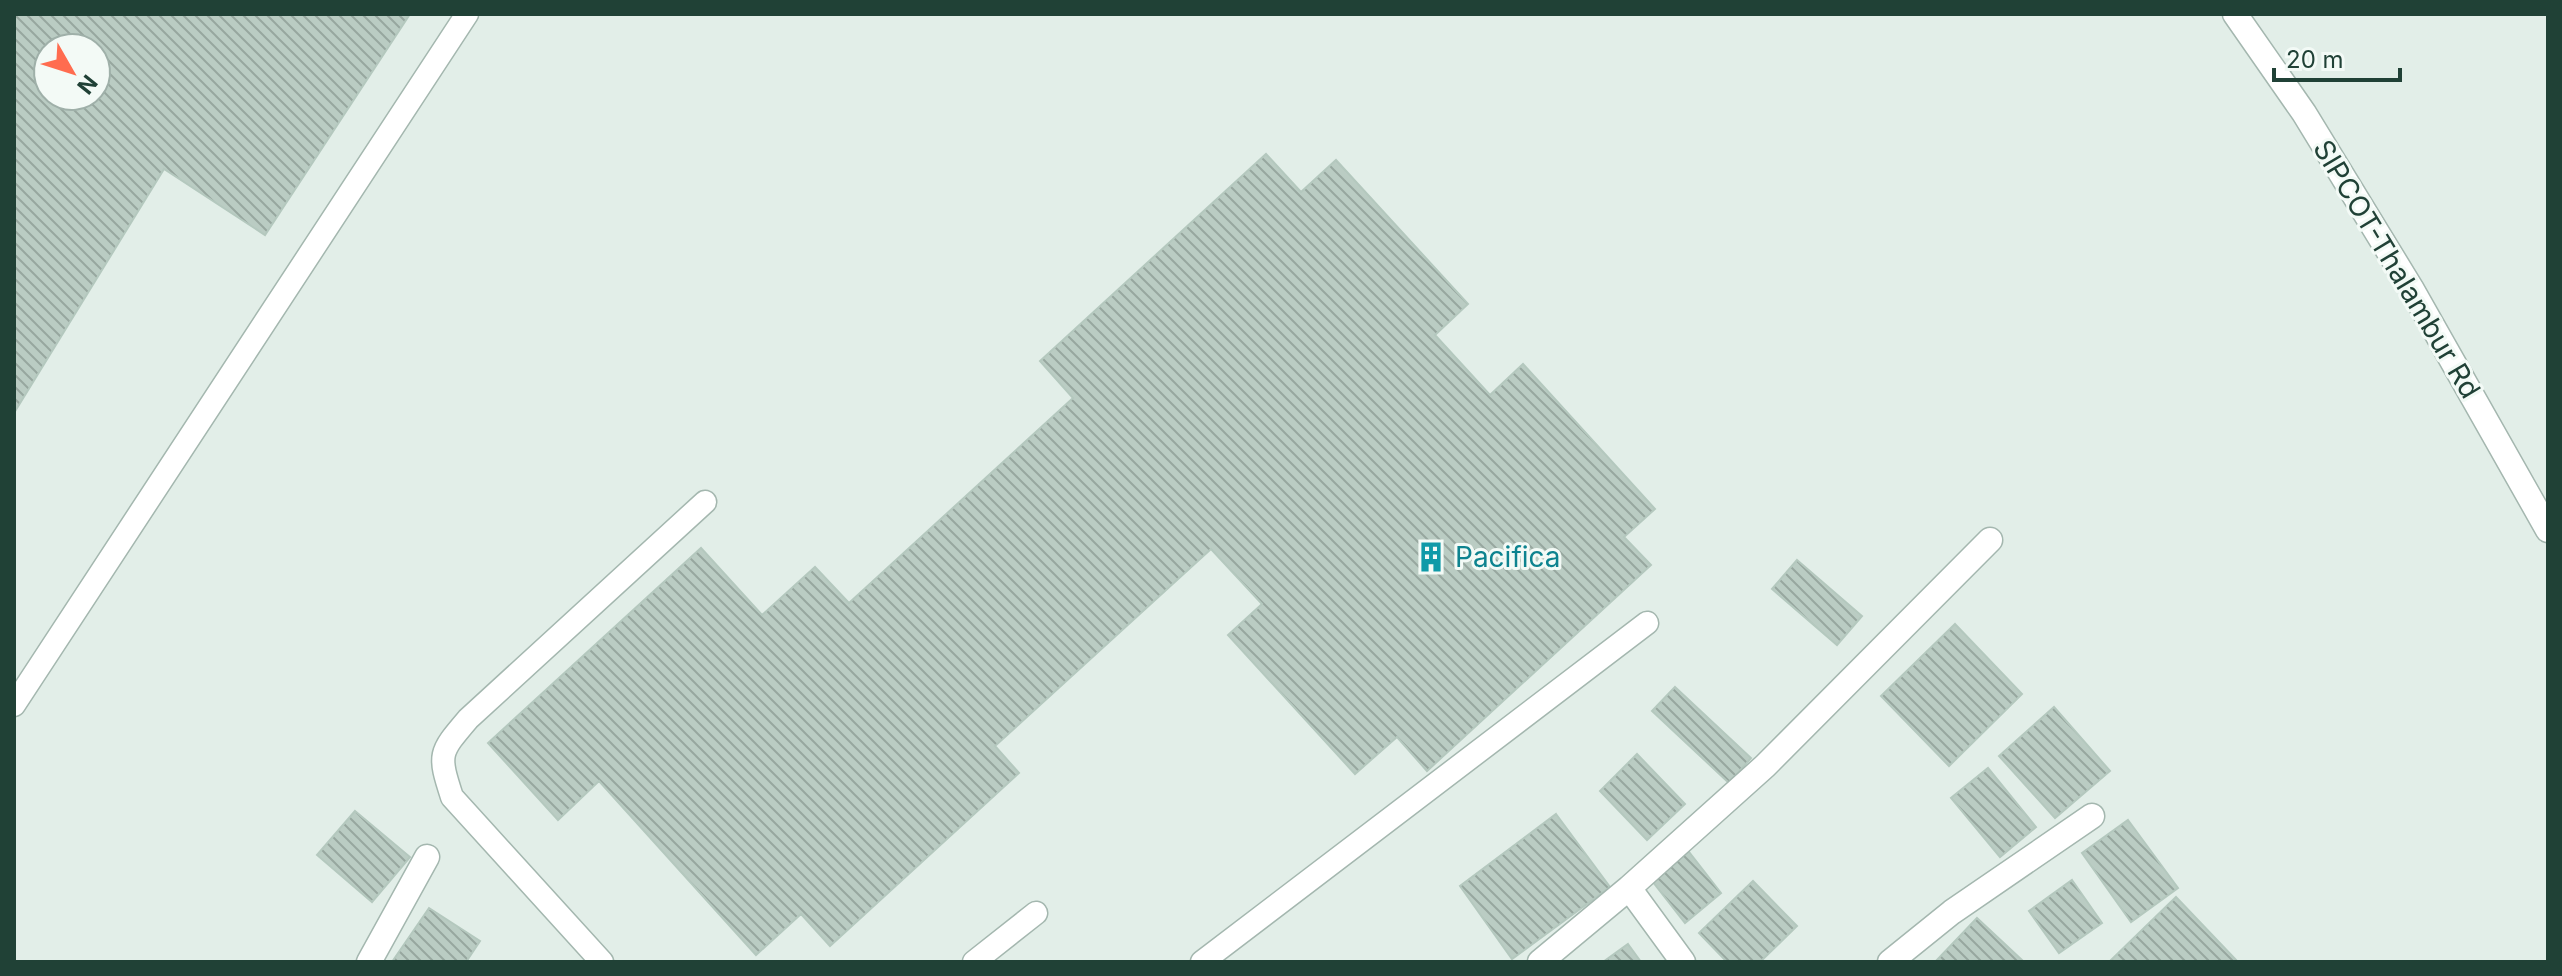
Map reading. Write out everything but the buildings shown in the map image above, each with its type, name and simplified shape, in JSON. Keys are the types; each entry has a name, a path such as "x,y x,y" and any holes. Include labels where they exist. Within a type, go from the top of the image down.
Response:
{"street":[{"name":"SIPCOT-Thalambur Rd","path":"2235,14 2304,113 2403,274 2548,530"},
{"path":"1540,962 1629,888 1799,734 1990,540"},
{"path":"1890,962 1952,912 2092,816"},
{"path":"369,962 427,857"},
{"path":"1629,888 1683,962"}],"lane":[{"path":"14,705 467,14"},
{"path":"602,962 452,797 442,766 445,746 468,719 705,502"},
{"path":"1202,962 1647,623"},
{"path":"974,962 1036,913"}],"place":[{"name":"Pacifica","path":"1431,557"}]}
